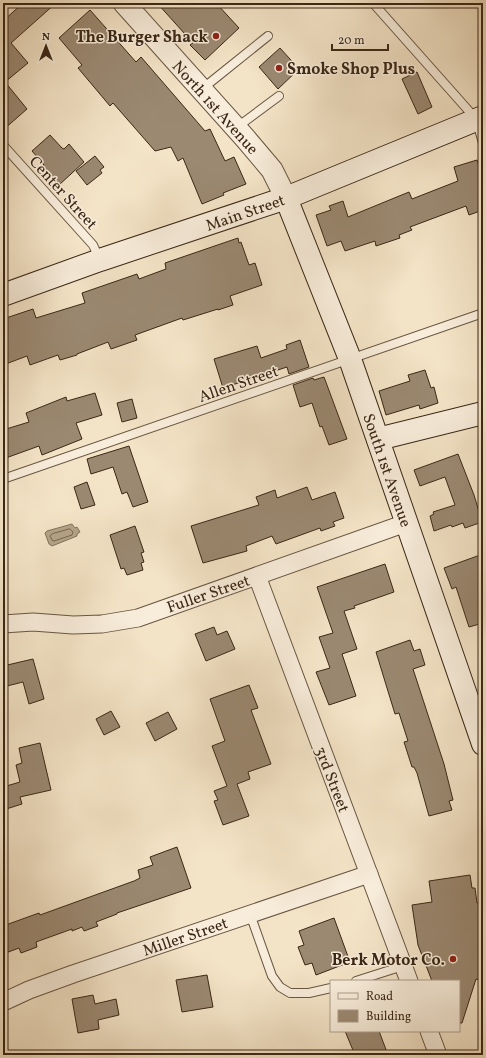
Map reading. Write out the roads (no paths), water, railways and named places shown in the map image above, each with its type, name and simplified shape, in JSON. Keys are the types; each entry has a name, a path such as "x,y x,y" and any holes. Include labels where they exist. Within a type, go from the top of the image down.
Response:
{"main road":[{"name":"Main Street","path":"3,295 100,260 286,198 480,118"},
{"name":"South 1st Avenue","path":"286,198 350,359 483,744"},
{"path":"378,440 483,413"}],"street":[{"name":"North 1st Avenue","path":"124,3 272,170 286,198"},
{"name":"Fuller Street","path":"3,624 33,622 73,625 102,624 138,618 406,523"},
{"name":"3rd Street","path":"256,576 406,974"},
{"name":"Miller Street","path":"3,1002 29,990 73,974 369,874"},
{"path":"429,1032 438,1055"}],"lane":[{"path":"373,3 480,118 483,143"},
{"path":"202,90 268,36"},
{"path":"236,128 279,96"},
{"name":"Center Street","path":"3,145 93,245 100,260"},
{"name":"Allen Street","path":"3,480 483,313"},
{"path":"250,914 272,976 280,987 290,993 309,993 330,988"},
{"path":"363,980 406,974"}],"water":[{"path":"72,524 75,528 77,527 80,532 77,536 52,546 49,544 45,533 47,531"}],"place":[{"name":"The Burger Shack","path":"216,36"},
{"name":"Smoke Shop Plus","path":"279,68"},
{"name":"Berk Motor Co.","path":"453,959"}]}
